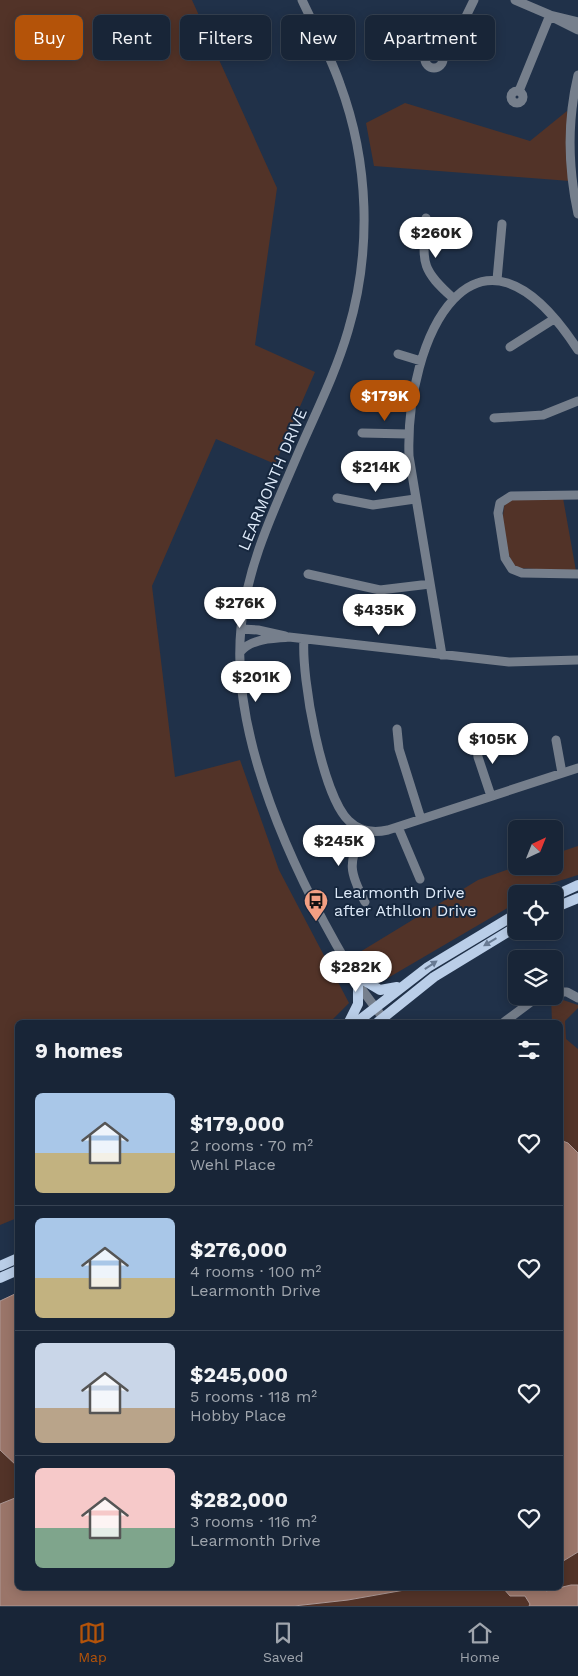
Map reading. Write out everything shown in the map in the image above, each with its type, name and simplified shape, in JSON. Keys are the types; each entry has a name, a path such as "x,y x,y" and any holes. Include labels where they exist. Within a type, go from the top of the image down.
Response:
{"main road":[{"path":"563,892 578,885"},
{"path":"563,904 578,898"},
{"path":"360,1020 403,984 467,941 508,918"},
{"path":"380,1020 434,977 508,932"},
{"path":"350,1020 358,1004 359,981 382,991 403,984"},
{"path":"0,1266 15,1259"},
{"path":"0,1278 15,1271"}],"street":[{"name":"LEARMONTH DRIVE","path":"302,0 336,72 355,136 362,187 364,228 361,268 344,342 262,537 250,572 241,629 240,652 243,698 249,727 274,812 308,892 348,965 354,969 359,981 376,1007 380,1020"},
{"path":"467,15 474,0"},
{"path":"515,0 550,15 578,22"},
{"path":"550,15 578,30"},
{"path":"519,91 550,15"},
{"path":"578,75 572,112 570,145 571,176 578,210"},
{"path":"426,218 423,250 425,265 431,277 453,298"},
{"path":"497,280 502,224"},
{"path":"442,655 415,499 408,434 412,398 421,361 438,322 453,298 474,284 497,280 514,284 524,290 554,319 578,350"},
{"path":"510,347 554,319"},
{"path":"398,354 421,361"},
{"path":"494,418 543,415 578,401"},
{"path":"362,433 408,434"},
{"path":"578,496 511,496 500,504 498,513 505,558 512,570 522,573 578,574"},
{"path":"337,498 373,505 415,499"},
{"path":"308,574 380,590 430,584"},
{"path":"244,612 258,630"},
{"path":"241,629 258,630 304,639 510,662 578,660"},
{"path":"240,652 247,645 255,642 288,637"},
{"path":"304,639 304,676 307,701 326,769 343,815 362,829 379,832 398,827 578,768"},
{"path":"397,729 399,749 421,819"},
{"path":"476,737 478,757 491,796"},
{"path":"556,740 562,773"},
{"path":"398,827 420,879"},
{"path":"362,829 351,866 352,875 365,902"},
{"path":"563,992 578,998"},
{"path":"507,1020 527,1005"}],"shaded area":[{"path":"0,0 192,0 199,15 180,15 180,60 219,60 277,188 255,345 315,372 275,464 216,439 152,586 175,777 240,760 279,870 349,1003 332,1020 15,1020 15,1219 0,1225"},
{"path":"405,103 530,141 567,111 570,181 374,166 366,123"},
{"path":"513,498 563,498 576,571 516,568 509,555 503,526 506,501"},
{"path":"578,846 578,875 547,885 508,885 508,908 381,982 355,955 478,880 508,870 508,875 563,875 563,851"},
{"path":"563,1000 578,1005 578,1008 565,1021 566,1039 578,1049 578,1153 568,1143 563,1141 563,1020 552,1020 551,1005 563,1005"},
{"path":"563,1141 568,1143 578,1153 578,1552 563,1561"},
{"path":"15,1294 15,1464 0,1450 0,1301"},
{"path":"0,1450 15,1463 15,1498 0,1504"},
{"path":"15,1498 15,1590 405,1590 348,1600 294,1606 0,1606 0,1504"},
{"path":"578,1552 578,1585 563,1587 563,1561"},
{"path":"578,1585 578,1606 529,1606 530,1604 525,1596 510,1596 505,1590 546,1591 563,1590 563,1587"},
{"path":"405,1590 505,1590 510,1596 525,1596 531,1604 529,1606 294,1606 348,1600"}],"place":[{"name":"Learmonth Drive after Athllon Drive","path":"316,922"}]}
